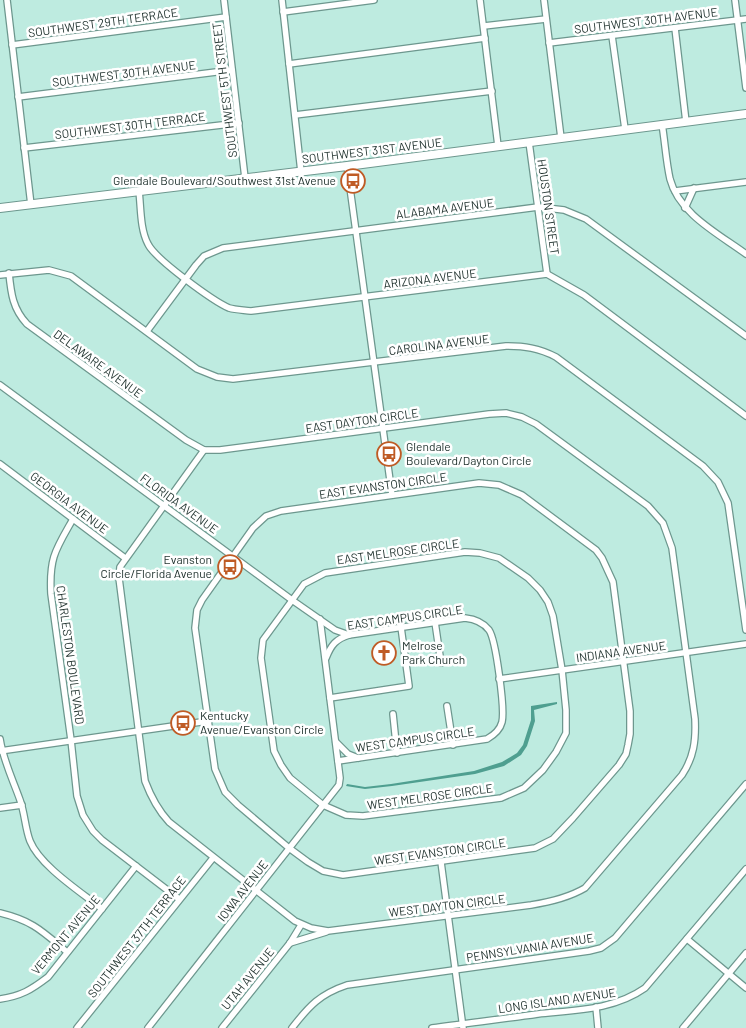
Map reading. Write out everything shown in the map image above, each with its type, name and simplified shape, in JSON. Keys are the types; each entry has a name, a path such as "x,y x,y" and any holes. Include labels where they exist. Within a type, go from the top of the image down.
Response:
{"main road":[{"name":"SOUTHWEST 31ST AVENUE","path":"0,208 301,172 746,114"}],"street":[{"path":"7,0 31,204"},
{"name":"SOUTHWEST 5TH STREET","path":"224,0 245,178"},
{"path":"282,0 301,172"},
{"path":"283,12 374,0"},
{"path":"480,0 498,146"},
{"path":"544,0 561,138"},
{"path":"735,0 746,88"},
{"name":"SOUTHWEST 29TH TERRACE","path":"12,45 226,17"},
{"path":"484,26 546,19"},
{"name":"SOUTHWEST 30TH AVENUE","path":"549,43 746,19"},
{"path":"675,28 686,122"},
{"path":"612,36 625,130"},
{"path":"289,64 485,38"},
{"name":"SOUTHWEST 30TH AVENUE","path":"18,97 232,70"},
{"path":"295,115 492,91"},
{"name":"SOUTHWEST 30TH TERRACE","path":"24,148 238,123"},
{"path":"662,124 670,179 685,208 746,254"},
{"name":"HOUSTON STREET","path":"529,142 547,274"},
{"path":"346,166 392,495"},
{"path":"675,191 746,182"},
{"path":"685,208 694,188"},
{"name":"ARIZONA AVENUE","path":"139,191 143,230 147,243 160,259 228,308 251,311 547,274"},
{"name":"ALABAMA AVENUE","path":"147,331 204,256 223,248 538,207 564,210 586,219 746,336"},
{"name":"CAROLINA AVENUE","path":"0,274 49,270 71,276 197,369 217,377 233,379 506,346 529,347 542,350 556,357 703,466 718,482 728,502 732,521 746,630"},
{"name":"DELAWARE AVENUE","path":"9,274 15,307 28,324 186,440 204,450"},
{"path":"547,274 584,295 746,416"},
{"name":"FLORIDA AVENUE","path":"0,385 292,600 335,630 349,635"},
{"name":"EAST DAYTON CIRCLE","path":"204,450 220,450 489,414 506,413 522,417 536,424 648,506 663,523 672,548 686,653"},
{"path":"139,730 119,578 120,566 204,450"},
{"name":"GEORGIA AVENUE","path":"0,464 125,558"},
{"name":"EAST EVANSTON CIRCLE","path":"208,721 195,618 202,600 254,528 266,516 281,510 479,483 500,485 522,495 596,550 602,558 613,582 624,661"},
{"name":"CHARLESTON BOULEVARD","path":"73,519 57,545 50,574 77,796 83,815 102,840 179,899"},
{"name":"EAST MELROSE CIRCLE","path":"261,650 263,640 304,584 324,573 465,552 480,553 499,558 528,578 540,590 554,616 562,670"},
{"name":"EAST CAMPUS CIRCLE","path":"325,660 329,649 335,642 349,635 465,618 474,619 488,629 492,637 499,679"},
{"path":"320,619 338,761"},
{"path":"435,622 441,663"},
{"path":"330,698 409,686 401,627"},
{"name":"INDIANA AVENUE","path":"499,679 746,644"},
{"name":"WEST MELROSE CIRCLE","path":"261,650 274,751 280,765 290,778 323,805 346,815 363,816 501,798 524,788 543,770 556,752 566,733 562,670"},
{"name":"WEST DAYTON CIRCLE","path":"139,730 145,781 151,799 159,812 213,858 301,925 328,931 448,916 554,901 574,895 585,888 689,765 696,733 686,653"},
{"name":"WEST EVANSTON CIRCLE","path":"208,721 214,769 225,792 238,805 308,862 323,871 343,875 441,862 535,848 553,839 573,818 619,765 626,754 631,722 624,661"},
{"name":"WEST CAMPUS CIRCLE","path":"338,761 487,739 499,730 503,714 499,679"},
{"path":"447,706 453,745"},
{"path":"393,714 397,753"},
{"path":"1,751 208,721"},
{"path":"0,739 1,751 22,805 30,841 48,865 102,908"},
{"path":"336,742 348,754 359,758"},
{"name":"IOWA AVENUE","path":"148,1028 339,785 338,761"},
{"name":"PENNSYLVANIA AVENUE","path":"292,1028 305,1011 321,996 346,985 601,948 615,938 746,784"},
{"path":"0,808 22,805"},
{"name":"SOUTHWEST 37TH TERRACE","path":"77,1028 213,858"},
{"path":"441,862 463,1026"},
{"name":"VERMONT AVENUE","path":"0,1000 16,997 32,990 48,977 136,866"},
{"name":"LONG ISLAND AVENUE","path":"432,1028 463,1026 596,1007 624,1001 645,988 746,869"},
{"path":"0,914 21,918 37,927 67,952"},
{"name":"UTAH AVENUE","path":"222,1028 290,943 301,925"},
{"name":"UTAH AVENUE","path":"290,943 328,931"},
{"path":"687,939 746,988"},
{"path":"683,1028 746,953"},
{"path":"596,1007 598,1028"}],"shaded area":[{"path":"557,702 557,704 534,710 535,721 527,746 521,755 504,766 475,774 392,786 365,789 346,786 347,784 365,787 391,784 474,771 502,762 517,753 523,745 531,720 531,706"}],"place":[{"name":"Glendale Boulevard/Southwest 31st Avenue","path":"353,181"},
{"name":"Glendale Boulevard/Dayton Circle","path":"389,454"},
{"name":"Evanston Circle/Florida Avenue","path":"230,567"},
{"name":"Melrose Park Church","path":"384,653"},
{"name":"Kentucky Avenue/Evanston Circle","path":"183,723"}]}
